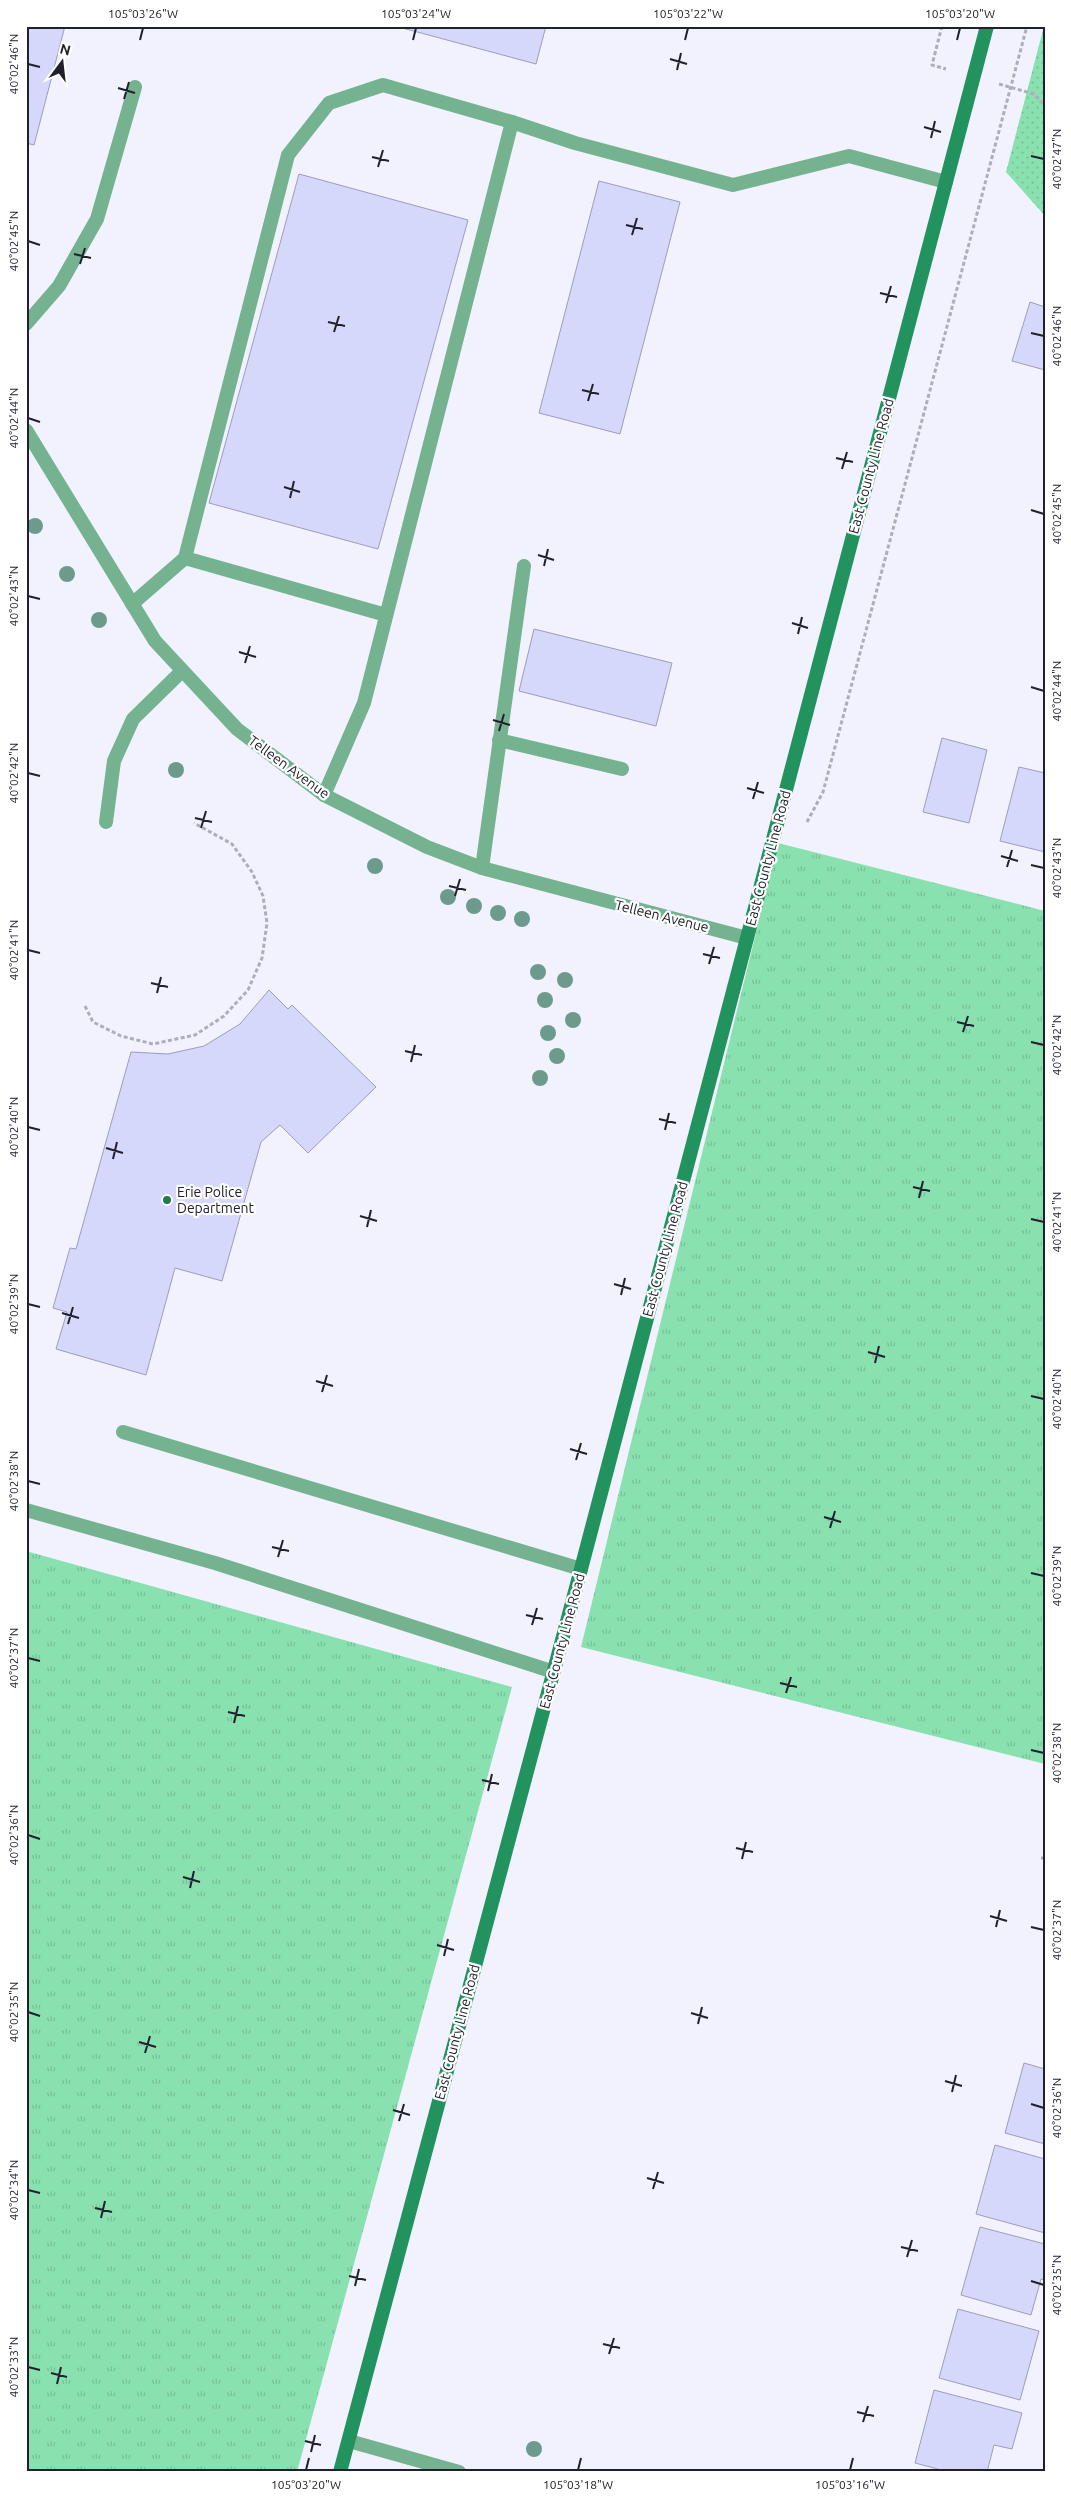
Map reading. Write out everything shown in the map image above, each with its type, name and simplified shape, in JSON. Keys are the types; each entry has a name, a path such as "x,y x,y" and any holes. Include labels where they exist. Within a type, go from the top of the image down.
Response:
{"main road":[{"name":"East County Line Road","path":"340,2472 554,1672 988,26"}],"street":[{"path":"132,604 185,558 288,155 329,104 384,85 512,122 575,143 733,185 849,156 946,182"},
{"path":"26,324 59,286 97,219 135,87"},
{"path":"324,795 364,703 512,122"},
{"name":"Telleen Avenue","path":"26,430 155,641 237,729 324,795 427,847 482,868 747,938"},
{"path":"185,558 386,615"},
{"path":"482,868 524,566"},
{"path":"106,822 114,761 133,719 182,671"},
{"path":"499,740 622,769"},
{"path":"123,1432 581,1569"},
{"path":"26,1510 215,1562 554,1672"},
{"path":"349,2441 459,2472"}],"path":[{"path":"942,26 932,65 946,69"},
{"path":"805,826 823,792 1027,26"},
{"path":"999,84 1034,94 1045,106"},
{"path":"85,1006 93,1022 121,1036 153,1044 195,1035 224,1016 248,990 262,958 267,923 263,896 252,872 232,844 194,823"}],"green space":[{"path":"1045,26 1045,216 1006,172"},
{"path":"778,843 1045,911 1045,1764 581,1647"},
{"path":"26,1551 512,1687 297,2472 26,2472"}],"building":[{"path":"26,26 65,26 34,145 26,143"},
{"path":"395,26 546,26 536,64"},
{"path":"299,174 468,220 378,549 209,503"},
{"path":"599,181 680,202 620,434 539,413"},
{"path":"1030,302 1045,307 1045,370 1012,361"},
{"path":"534,629 672,663 656,726 519,691"},
{"path":"942,738 987,750 969,823 923,812"},
{"path":"1019,767 1045,773 1045,852 1000,841"},
{"name":"Erie Police Department","path":"269,990 288,1009 292,1005 376,1087 308,1153 280,1125 261,1142 222,1281 175,1268 146,1375 56,1349 67,1312 53,1308 70,1248 76,1249 131,1052 168,1054 204,1046 240,1024"},
{"path":"1024,2063 1045,2069 1045,2144 1005,2133"},
{"path":"995,2145 1045,2159 1045,2233 976,2214"},
{"path":"980,2227 1045,2244 1045,2280 1041,2279 1031,2315 961,2295"},
{"path":"958,2309 1039,2331 1020,2400 939,2378"},
{"path":"934,2390 1022,2413 1012,2449 994,2445 987,2472 949,2472 915,2463"}],"place":[{"name":"Erie Police Department","path":"167,1200"}]}
